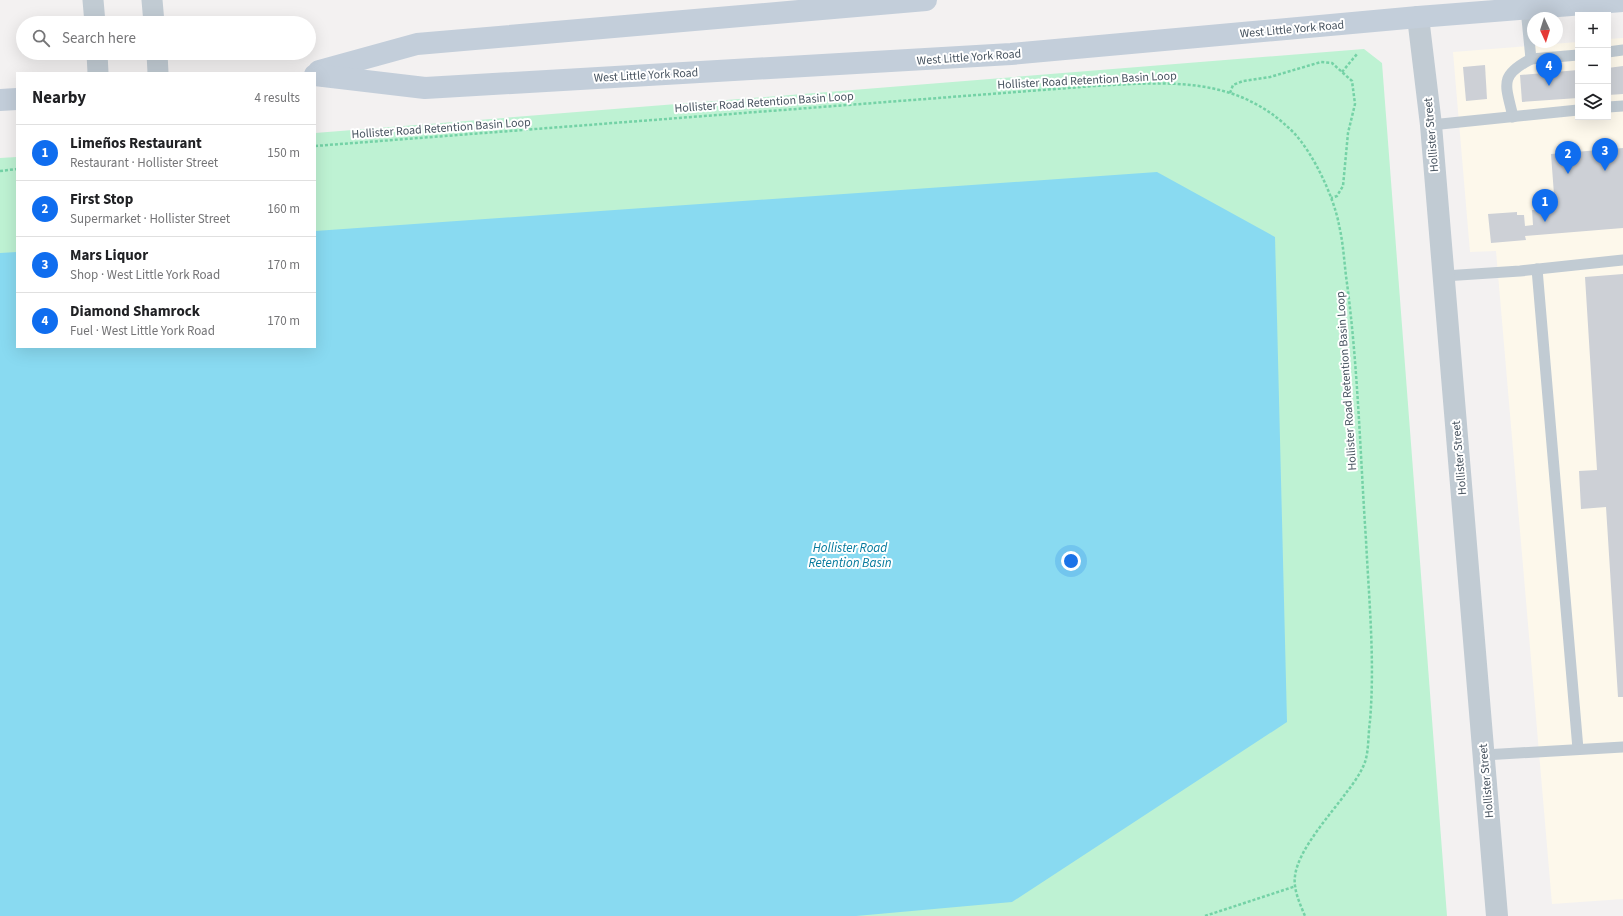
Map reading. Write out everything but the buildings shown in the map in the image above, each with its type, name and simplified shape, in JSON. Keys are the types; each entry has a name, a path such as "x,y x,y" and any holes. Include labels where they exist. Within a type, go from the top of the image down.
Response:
{"main road":[{"name":"West Little York Road","path":"316,73 417,44 821,4 926,0"},
{"name":"West Little York Road","path":"316,74 433,88 1011,54 1417,8 1526,9 1623,1"},
{"path":"0,100 16,99"}],"street":[{"path":"93,0 94,16"},
{"path":"152,0 153,16"},
{"name":"Hollister Street","path":"1417,8 1431,125 1497,916"},
{"path":"97,60 98,72"},
{"path":"158,60 158,72"}],"lane":[{"path":"1526,9 1531,59"},
{"path":"1611,52 1623,50"},
{"path":"1513,117 1506,86 1510,74 1516,67 1531,59 1575,55"},
{"path":"1611,107 1623,106"},
{"path":"1431,125 1575,110"},
{"path":"1444,276 1537,269 1623,260"},
{"path":"1537,269 1578,750"},
{"path":"1484,755 1623,747"}],"path":[{"path":"1342,72 1357,54"},
{"path":"1230,93 1233,85 1243,81 1270,77 1312,63 1321,62 1332,63 1352,81 1355,104 1349,126 1343,186 1336,196 1331,198"},
{"name":"Hollister Road Retention Basin Loop","path":"316,146 1094,86 1154,83 1185,84 1215,88 1261,106 1280,120 1296,135 1311,155 1322,176 1339,222 1353,326 1370,610 1372,701 1364,763 1356,779 1303,851 1294,877 1298,900 1305,916"},
{"path":"0,171 16,170"},
{"path":"1205,916 1296,886"}],"shaded area":[{"path":"1623,38 1623,899 1552,904 1496,251 1470,252 1453,52 1527,46 1527,48 1563,48 1563,43 1575,42 1575,120 1611,120 1611,39"}],"green space":[{"name":"Hollister Road Retention Basin","path":"1364,49 1382,63 1447,916 0,916 0,158 16,157 16,348 316,348 316,133"}],"water":[{"name":"Hollister Road Retention Basin","path":"1157,172 1275,237 1287,722 1012,902 856,916 0,916 0,253 16,252 16,348 316,348 316,231"}],"place":[{"name":"Diamond Shamrock","path":"1549,86"},
{"name":"Mars Liquor","path":"1605,171"},
{"name":"First Stop","path":"1568,174"},
{"name":"Limeños Restaurant","path":"1545,222"}]}
